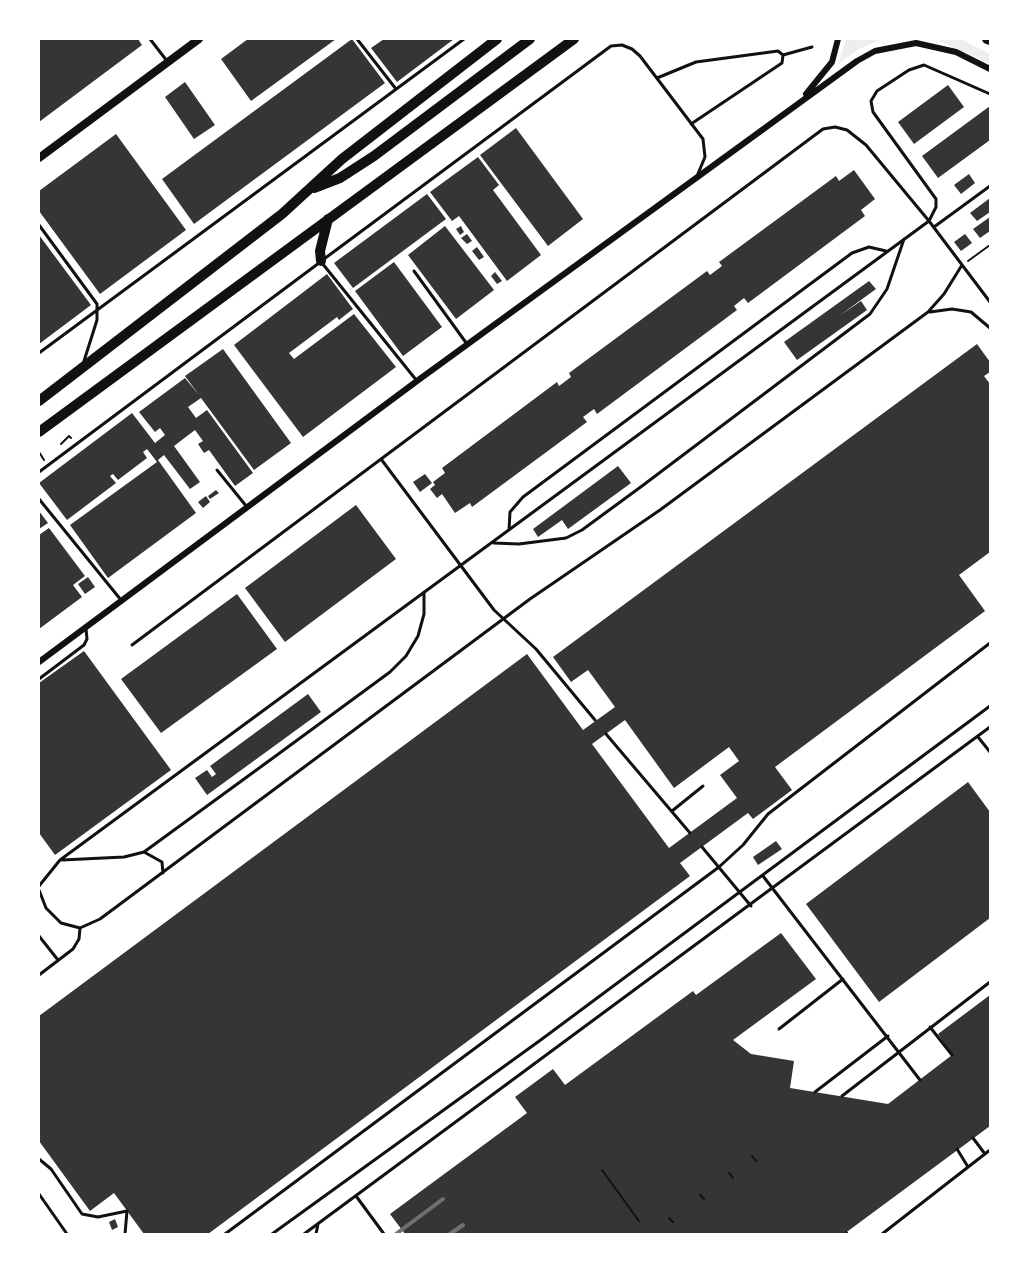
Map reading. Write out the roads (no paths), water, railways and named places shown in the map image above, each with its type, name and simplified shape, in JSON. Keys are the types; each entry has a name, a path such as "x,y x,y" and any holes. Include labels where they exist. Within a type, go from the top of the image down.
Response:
{"highway":[{"path":"39,401 310,189 342,159 497,39"},
{"path":"310,189 340,178 358,167 530,39"},
{"path":"39,432 573,39"},
{"path":"321,261 320,251 328,219"}],"street":[{"path":"798,104 828,68 838,39"},
{"path":"39,158 197,40"},
{"path":"39,662 467,344 857,61 875,51 895,45 916,43 936,45 956,52 990,69"}],"lane":[{"path":"150,39 168,63"},
{"path":"357,39 396,89"},
{"path":"39,353 464,39"},
{"path":"39,472 611,46 622,45 632,49 703,139 705,158 696,177"},
{"path":"783,55 812,47"},
{"path":"657,78 696,62 778,51 783,55"},
{"path":"691,124 782,63 783,55"},
{"path":"962,265 944,294 928,312 660,510 530,599 504,621 100,919 80,928 71,927 53,916 46,908 39,888 60,860 929,221 936,207 932,192 871,107 873,95 916,66 932,67 990,94"},
{"path":"132,645 823,129 835,127 858,136 934,227 990,302"},
{"path":"934,227 990,186"},
{"path":"39,225 95,300 98,309 82,369"},
{"path":"492,542 519,544 566,538 582,530 642,486 864,319 886,289 904,239"},
{"path":"509,530 510,512 523,497 852,253 869,247 887,251"},
{"path":"321,261 417,381"},
{"path":"414,271 467,344"},
{"path":"928,312 952,309 970,312 990,328"},
{"path":"381,459 504,621 536,649 595,720"},
{"path":"217,470 247,507"},
{"path":"39,499 121,601"},
{"path":"60,860 124,857 144,852 390,672 406,656 418,636 424,614 424,592"},
{"path":"39,679 84,645 87,633 85,627"},
{"path":"225,1234 719,867 743,845 768,814 990,643"},
{"path":"273,1234 763,876 990,706"},
{"path":"304,1234 990,727"},
{"path":"606,734 690,833"},
{"path":"978,736 990,752"},
{"path":"672,811 703,786"},
{"path":"702,848 741,892 750,906"},
{"path":"144,852 162,862 162,874"},
{"path":"763,876 920,1080"},
{"path":"39,975 76,944 80,928"},
{"path":"39,936 58,960"},
{"path":"779,1029 843,979"},
{"path":"842,1096 990,982"},
{"path":"930,1027 952,1055"},
{"path":"815,1092 888,1036"},
{"path":"973,1138 985,1154"},
{"path":"957,1149 968,1167"},
{"path":"882,1234 990,1150"},
{"path":"39,1159 51,1169 82,1214 98,1217 127,1210 125,1234"},
{"path":"39,1194 67,1234"},
{"path":"356,1196 384,1234"},
{"path":"316,1234 318,1223"}],"railway":[{"path":"396,1234 443,1199"},
{"path":"450,1234 463,1225"}]}
